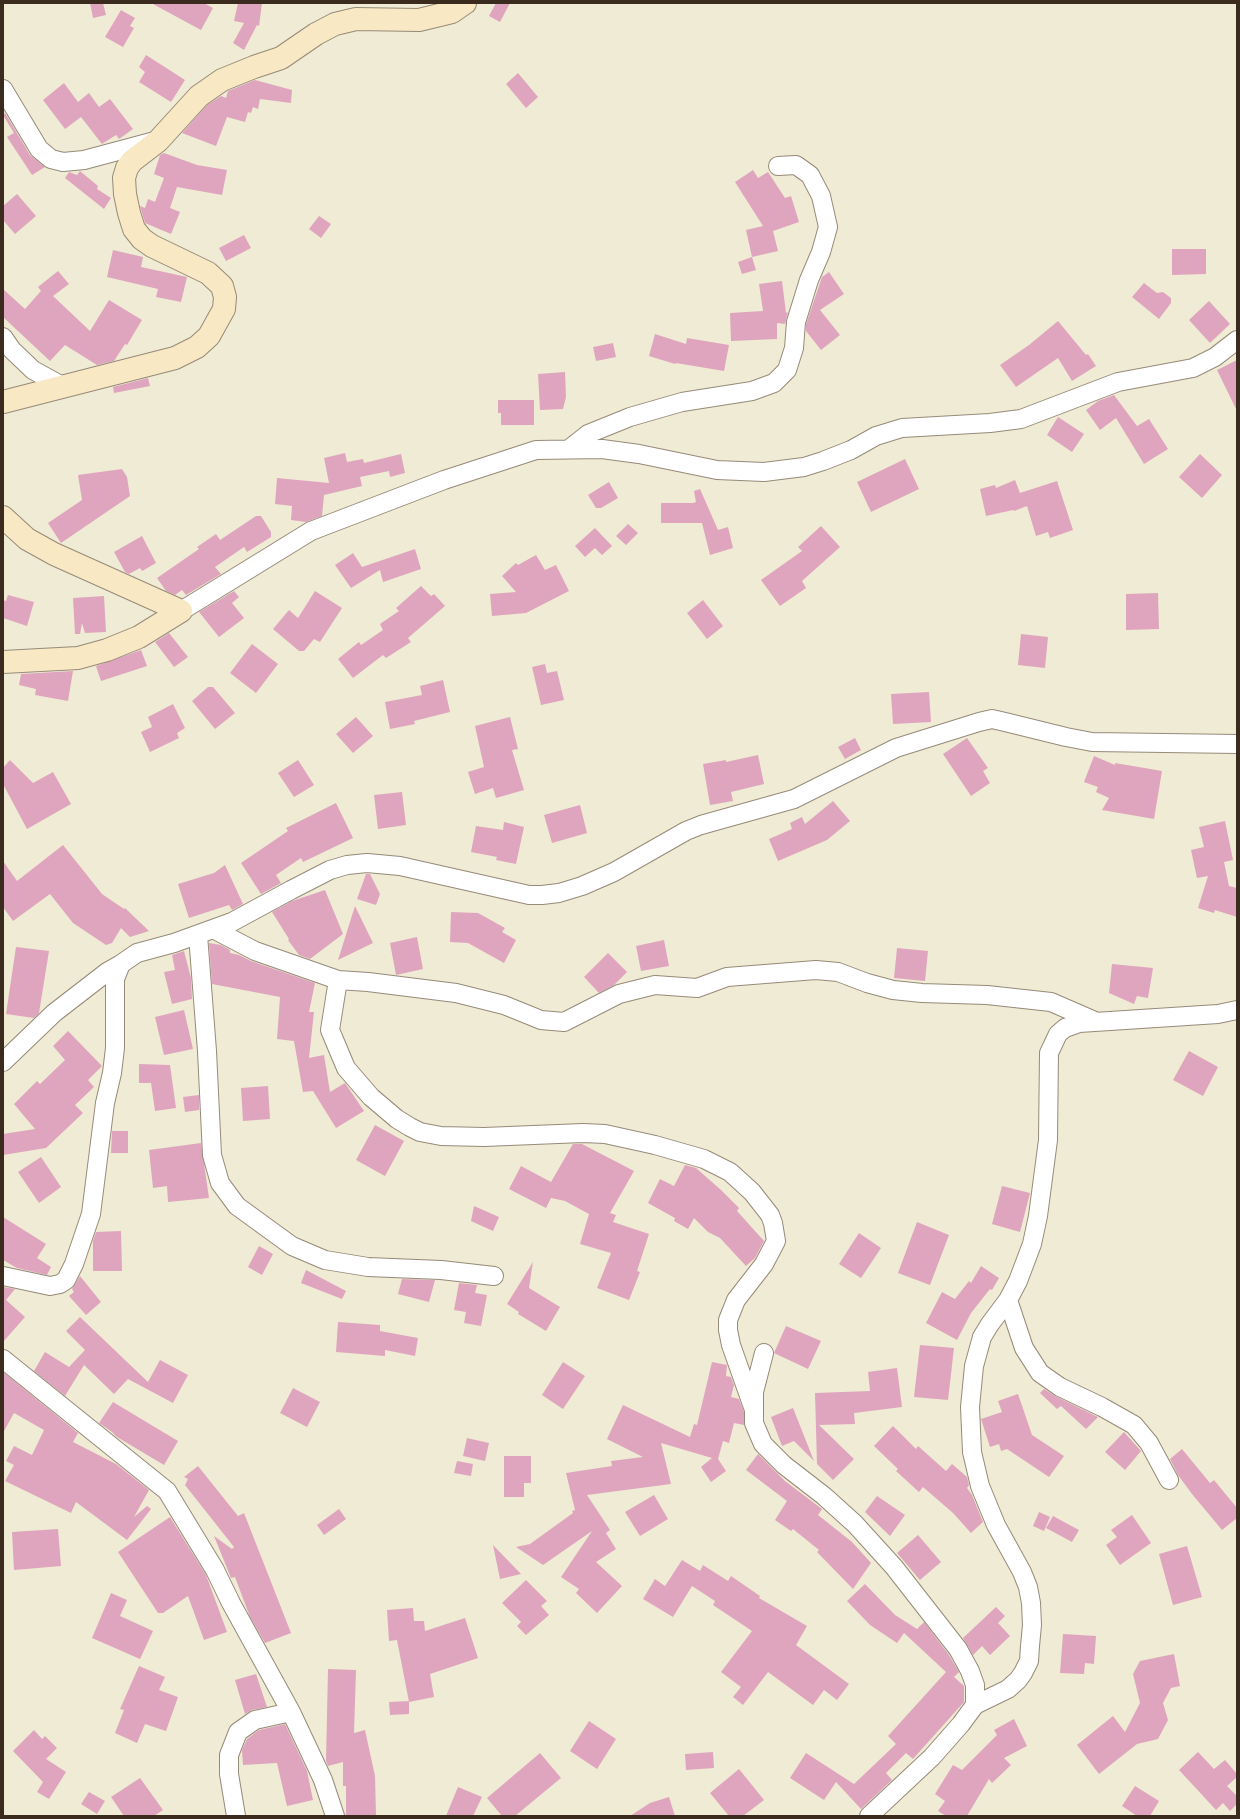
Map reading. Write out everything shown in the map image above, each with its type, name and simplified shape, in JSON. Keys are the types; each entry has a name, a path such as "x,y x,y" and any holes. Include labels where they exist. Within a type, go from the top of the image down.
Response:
{"street":[{"path":"3,402 62,386 144,368 175,358 197,347 209,336 224,309 225,297 222,286 216,278 204,270 152,246 134,230 127,207 124,178 127,168 132,160 158,141 199,96 212,86 235,74 281,58 316,34 335,24 356,20 419,20 452,12 465,3"},
{"path":"3,89 39,149 51,159 63,162 84,160 158,141"},
{"path":"569,449 588,434 630,417 682,402 752,391 774,384 787,370 794,348 798,315 809,280 821,252 828,227 821,196 810,175 796,165 778,166"},
{"path":"3,337 12,350 33,370 62,386"},
{"path":"3,662 78,658 107,650 139,637 311,531 444,480 536,450 602,449 717,470 764,472 804,466 823,461 851,450 876,436 902,428 990,423 1021,419 1118,382 1193,368 1215,357 1237,340"},
{"path":"3,517 27,539 54,554 181,611"},
{"path":"3,1062 54,1012 107,972 137,953 206,932 232,922 330,870 367,862 400,866 529,895 559,893 582,886 614,872 691,829 794,799 896,748 979,722 992,720 1092,742 1237,744"},
{"path":"206,932 338,980 368,982 456,994 504,1005 541,1020 564,1022 619,994 655,986 697,988 727,977 816,970 838,972 867,983 893,990 922,993 987,995 1051,1002 1097,1022"},
{"path":"206,932 207,1051 212,1155 220,1183 237,1206 292,1246 324,1260 368,1267 441,1270 494,1276"},
{"path":"3,1276 50,1286 60,1284 66,1280 70,1274 80,1250 91,1214 105,1103 112,1073 115,1048 114,988 115,979 121,964"},
{"path":"338,980 330,1030 346,1068 371,1097 397,1119 410,1127 420,1132 441,1136 484,1137 583,1133 605,1134 655,1145 704,1159 730,1172 752,1192 770,1215 776,1241 764,1264 736,1300 728,1320 728,1330 731,1345 754,1410"},
{"path":"869,1816 932,1757 975,1705 1008,1689 1018,1680 1024,1673 1029,1660 1032,1625 1031,1603 1028,1587 1022,1572 993,1519 980,1486 972,1452 971,1387 982,1337 1008,1300 1018,1281 1026,1262 1038,1216 1048,1140 1049,1053 1058,1034 1065,1028 1079,1023 1218,1014 1237,1010"},
{"path":"1008,1300 1024,1348 1040,1373 1060,1387 1102,1406 1134,1424 1149,1443 1169,1480"},
{"path":"764,1353 754,1392 754,1423 763,1444 784,1465 824,1496 855,1524 904,1578 958,1649 970,1670 975,1686 975,1705"},
{"path":"3,1359 167,1491 215,1570 231,1603 291,1712 323,1780 335,1816"},
{"path":"236,1816 229,1774 229,1755 238,1732 255,1720 291,1712"}],"building":[{"path":"90,3 103,3 106,15 93,18"},
{"path":"151,3 204,3 213,8 201,30"},
{"path":"238,3 262,3 259,26 257,25 244,50 233,43 244,23 234,21"},
{"path":"496,3 510,3 500,22 489,16"},
{"path":"121,10 135,18 130,26 134,28 123,47 105,37"},
{"path":"146,55 185,80 171,102 139,82 145,72 139,67"},
{"path":"518,73 538,97 526,108 506,84"},
{"path":"255,80 292,90 291,103 260,99 258,109 253,107 251,113 248,112 245,122 227,117 216,146 182,133 207,105 221,96 226,98 228,91"},
{"path":"64,83 78,102 89,93 99,107 110,99 133,129 119,139 116,135 102,144 81,117 65,129 43,100"},
{"path":"5,113 30,155 45,167 32,175 7,137 14,133 3,115"},
{"path":"164,153 197,165 227,170 222,195 177,187 170,208 180,212 171,234 145,223 140,206 145,208 148,199 155,202 164,178 154,174 160,155"},
{"path":"753,170 758,178 768,172 785,198 791,196 799,222 773,231 778,251 752,257 746,230 763,226 735,182"},
{"path":"80,171 98,186 97,189 111,198 104,209 65,178 69,172 77,175"},
{"path":"17,194 36,216 15,234 3,220 3,206"},
{"path":"319,216 331,224 321,238 309,229"},
{"path":"244,235 251,248 226,261 219,248"},
{"path":"1172,249 1206,249 1206,274 1172,275"},
{"path":"113,250 143,257 141,267 187,277 181,302 156,297 158,289 107,277"},
{"path":"752,257 756,270 742,274 738,262"},
{"path":"58,271 69,284 53,296 90,331 109,300 142,320 127,345 125,344 114,361 97,365 65,345 50,361 3,317 3,289 25,309 41,291 38,287"},
{"path":"829,272 844,294 820,310 840,335 821,350 806,331 806,324 822,277"},
{"path":"782,281 786,313 788,312 785,324 777,323 777,339 731,341 730,313 763,311 759,284"},
{"path":"1144,283 1157,293 1163,292 1171,298 1171,303 1159,319 1132,297"},
{"path":"1209,301 1230,324 1210,343 1189,320"},
{"path":"1058,321 1086,355 1088,354 1096,366 1072,381 1058,358 1016,387 1000,365 1029,345"},
{"path":"655,334 686,344 687,338 729,345 724,371 675,364 649,356"},
{"path":"613,343 616,357 596,361 593,347"},
{"path":"1237,360 1237,411 1217,370"},
{"path":"565,372 566,397 563,409 540,410 538,374"},
{"path":"148,378 150,386 114,393 113,387"},
{"path":"1114,395 1137,426 1149,419 1168,449 1144,464 1116,418 1100,430 1086,410 1098,401"},
{"path":"498,400 534,400 534,425 501,425 501,413 498,413"},
{"path":"1058,417 1084,434 1072,452 1047,435"},
{"path":"345,453 347,462 363,459 364,463 401,454 405,473 390,477 389,471 360,477 362,486 324,495 322,516 306,522 291,520 292,506 275,504 277,478 329,483 324,458"},
{"path":"1200,454 1222,475 1202,498 1179,477"},
{"path":"905,459 919,489 871,512 857,482"},
{"path":"122,469 127,477 130,496 61,543 48,523 82,500 78,475"},
{"path":"1015,480 1020,493 1057,481 1073,530 1050,538 1048,532 1036,536 1027,506 1014,511 986,516 980,489 995,485 996,488"},
{"path":"609,482 618,498 601,508 596,508 588,495"},
{"path":"700,489 718,530 728,527 733,548 710,555 702,523 661,523 661,503 696,502 694,491"},
{"path":"256,516 261,516 271,532 271,537 247,552 244,547 215,567 221,574 186,595 182,590 175,595 166,591 157,578 199,549 197,547 216,534 220,540"},
{"path":"628,524 638,533 626,545 616,536"},
{"path":"821,526 840,547 802,581 806,588 780,606 761,580 802,551 798,547"},
{"path":"595,528 612,546 602,555 595,548 585,557 575,546"},
{"path":"142,536 156,563 142,571 140,568 129,574 125,572 114,552"},
{"path":"415,549 421,569 383,582 380,570 351,588 335,565 353,553 362,567"},
{"path":"536,555 545,570 556,565 569,591 526,613 492,616 490,594 516,592 502,576 516,563 518,565"},
{"path":"421,586 431,596 434,594 445,606 408,638 411,642 386,658 383,655 353,678 338,659 359,642 361,645 383,630 380,624 399,611 396,608"},
{"path":"234,591 239,597 232,603 244,618 219,637 199,612"},
{"path":"315,591 342,608 320,642 314,639 304,651 299,651 273,629 289,610 298,618"},
{"path":"1158,593 1159,629 1126,630 1126,594"},
{"path":"8,595 34,602 27,626 3,618 3,600 6,601"},
{"path":"104,596 106,632 85,633 82,623 80,634 75,634 73,598"},
{"path":"703,600 723,626 707,639 687,613"},
{"path":"169,633 188,657 174,667 155,642"},
{"path":"1021,634 1048,637 1045,668 1018,665"},
{"path":"252,644 278,664 256,693 230,673"},
{"path":"141,650 147,666 101,681 96,666"},
{"path":"545,664 547,673 557,671 564,700 541,705 532,667"},
{"path":"73,671 68,701 35,695 36,689 19,685 21,674"},
{"path":"443,680 450,712 414,721 415,724 390,729 385,702 422,695 420,686"},
{"path":"208,687 213,687 235,713 215,729 192,701"},
{"path":"929,692 931,722 893,724 891,694"},
{"path":"173,704 185,728 177,733 179,738 150,752 141,732 152,727 148,717"},
{"path":"356,717 373,736 353,753 336,734"},
{"path":"510,717 518,749 512,750 524,790 496,798 493,788 475,794 468,772 484,767 475,726"},
{"path":"855,738 861,750 845,759 838,747"},
{"path":"967,738 988,768 983,771 990,783 971,796 943,754"},
{"path":"758,755 764,784 731,792 733,801 710,805 703,764 726,760 726,762"},
{"path":"1094,756 1115,765 1115,763 1162,771 1154,819 1102,810 1109,798 1096,792 1098,787 1084,782"},
{"path":"10,760 33,783 53,772 71,804 27,829 3,784 3,768"},
{"path":"298,760 314,785 294,797 278,773"},
{"path":"402,792 406,825 378,829 374,795"},
{"path":"833,801 850,821 827,840 778,861 769,839 792,829 790,823 802,817 805,824"},
{"path":"336,803 353,838 303,862 301,858 276,875 281,883 261,894 241,863 288,831 286,828"},
{"path":"580,805 587,833 552,843 544,815"},
{"path":"1225,821 1233,860 1224,862 1229,886 1237,888 1237,917 1215,910 1214,913 1198,908 1208,876 1197,878 1191,850 1204,847 1199,827"},
{"path":"504,822 524,827 516,864 496,860 497,857 471,852 476,826 503,830"},
{"path":"63,845 102,894 124,909 125,908 149,931 130,937 121,928 112,943 106,945 73,923 50,894 13,921 3,907 3,861 17,881"},
{"path":"225,865 243,904 232,910 229,905 189,918 178,884 214,873"},
{"path":"366,874 370,874 380,894 376,905 357,899"},
{"path":"325,890 343,934 310,959 299,955 288,940 289,939 272,912 292,901"},
{"path":"355,906 373,943 338,960"},
{"path":"451,912 478,913 505,928 502,932 516,940 504,963 468,943 450,942"},
{"path":"417,937 423,969 396,975 390,943"},
{"path":"664,940 669,966 641,971 636,946"},
{"path":"209,943 221,945 230,950 230,953 315,983 309,1012 314,1012 309,1058 324,1055 330,1092 345,1083 364,1111 336,1128 313,1091 303,1092 294,1041 277,1039 280,997 212,984"},
{"path":"16,947 49,951 39,1013 34,1018 6,1014"},
{"path":"897,948 928,951 925,981 894,978"},
{"path":"184,951 191,978 192,999 172,1004 164,972 175,970 172,955"},
{"path":"608,953 627,972 614,985 599,993 584,977"},
{"path":"1112,964 1153,968 1148,998 1137,996 1134,1004 1109,993"},
{"path":"184,1010 193,1049 164,1055 155,1017"},
{"path":"68,1031 102,1066 88,1080 94,1087 75,1105 83,1113 46,1148 3,1155 3,1134 35,1129 14,1104 37,1081 40,1084 65,1060 53,1046"},
{"path":"1189,1051 1218,1067 1203,1096 1173,1080"},
{"path":"139,1064 170,1065 176,1108 155,1111 151,1083 139,1083"},
{"path":"268,1086 270,1119 243,1121 241,1088"},
{"path":"199,1095 199,1110 185,1112 183,1097"},
{"path":"375,1125 404,1141 385,1176 356,1160"},
{"path":"112,1131 128,1131 128,1153 111,1153"},
{"path":"201,1143 209,1198 168,1202 167,1186 153,1188 149,1150"},
{"path":"573,1144 582,1144 634,1171 610,1213 616,1215 613,1222 649,1234 637,1271 640,1272 629,1300 597,1288 611,1253 580,1244 589,1214 565,1201 551,1198 546,1208 509,1189 521,1166 551,1182"},
{"path":"41,1157 61,1187 39,1203 18,1172"},
{"path":"685,1165 696,1168 721,1190 739,1208 737,1211 764,1241 755,1258 746,1266 720,1238 708,1232 694,1218 688,1229 674,1221 675,1218 648,1203 660,1179 674,1186"},
{"path":"1002,1186 1030,1193 1020,1232 992,1224"},
{"path":"474,1206 499,1217 493,1231 471,1221"},
{"path":"3,1217 46,1244 37,1258 51,1267 47,1275 17,1268 3,1260"},
{"path":"917,1222 949,1235 930,1285 898,1273"},
{"path":"121,1231 122,1271 93,1271 93,1241 96,1232"},
{"path":"859,1233 881,1248 861,1278 839,1264"},
{"path":"259,1246 273,1254 262,1275 248,1267"},
{"path":"533,1262 529,1288 560,1307 546,1331 518,1314 519,1312 507,1304"},
{"path":"981,1266 999,1278 992,1290 990,1289 971,1313 957,1340 926,1323 942,1292 955,1299 969,1281 971,1283"},
{"path":"306,1270 346,1291 342,1299 301,1283"},
{"path":"80,1276 101,1302 86,1315 69,1296 74,1292 72,1289"},
{"path":"402,1279 435,1280 429,1302 398,1294"},
{"path":"459,1283 477,1285 475,1293 487,1295 481,1326 464,1323 466,1312 454,1310"},
{"path":"3,1287 15,1289 6,1300 25,1317 3,1342"},
{"path":"80,1317 148,1382 160,1360 188,1375 173,1403 128,1379 114,1394 84,1365 65,1396 34,1371 45,1352 69,1367 85,1350 66,1331"},
{"path":"338,1322 380,1325 380,1331 418,1338 415,1356 385,1350 385,1356 336,1352"},
{"path":"786,1326 821,1341 808,1369 774,1353"},
{"path":"920,1345 954,1348 948,1400 914,1397"},
{"path":"563,1362 585,1376 563,1409 542,1395"},
{"path":"712,1362 727,1365 726,1376 731,1377 734,1385 731,1397 739,1399 744,1412 744,1425 734,1423 729,1443 723,1441 718,1459 726,1471 711,1482 701,1467 712,1458 661,1443 671,1484 587,1495 610,1530 606,1533 616,1549 596,1562 622,1586 597,1613 576,1593 579,1589 561,1577 592,1531 543,1565 516,1547 530,1544 573,1513 572,1511 575,1510 566,1473 612,1466 611,1461 643,1457 607,1439 623,1405 690,1437 694,1424 697,1425"},
{"path":"897,1368 902,1407 854,1413 855,1424 819,1425 854,1459 833,1480 817,1464 815,1393 870,1391 868,1372"},
{"path":"3,1372 78,1433 73,1442 116,1464 149,1490 134,1517 147,1506 151,1509 127,1540 76,1502 71,1513 5,1481 14,1465 6,1461 14,1446 32,1455 44,1430 14,1413 3,1433"},
{"path":"293,1388 320,1402 307,1427 280,1413"},
{"path":"1044,1389 1098,1417 1086,1429 1061,1406 1057,1409 1040,1393"},
{"path":"1018,1394 1032,1435 1064,1456 1049,1477 1007,1449 1001,1451 999,1444 990,1447 981,1419 1002,1412 998,1401"},
{"path":"113,1402 178,1441 164,1465 117,1437 99,1423"},
{"path":"793,1408 814,1461 794,1441 782,1446 771,1417"},
{"path":"893,1426 916,1449 918,1446 946,1471 952,1464 967,1477 969,1485 967,1488 972,1495 983,1522 971,1533 953,1513 923,1487 919,1492 896,1471 898,1469 874,1446"},
{"path":"1124,1432 1141,1451 1125,1470 1105,1452"},
{"path":"467,1438 489,1443 485,1461 463,1456"},
{"path":"1182,1449 1210,1483 1214,1480 1237,1508 1237,1518 1222,1530 1178,1475 1170,1459"},
{"path":"758,1454 785,1481 822,1509 818,1515 852,1542 871,1563 853,1589 817,1552 819,1550 793,1529 791,1531 775,1520 787,1501 746,1470"},
{"path":"504,1456 531,1456 531,1483 524,1483 524,1497 504,1497"},
{"path":"457,1461 473,1464 471,1476 454,1473"},
{"path":"198,1466 238,1516 244,1513 291,1633 265,1643 250,1617 235,1577 231,1578 214,1536 232,1549 234,1547 185,1485 188,1479 184,1477"},
{"path":"654,1495 668,1519 640,1536 625,1512"},
{"path":"877,1496 905,1515 890,1536 865,1512"},
{"path":"339,1509 346,1519 324,1535 317,1525"},
{"path":"1039,1512 1050,1517 1044,1531 1033,1526"},
{"path":"1132,1515 1151,1543 1120,1565 1106,1545 1117,1537 1111,1530"},
{"path":"1053,1516 1079,1530 1072,1542 1046,1528"},
{"path":"170,1517 206,1575 227,1632 204,1640 188,1596 163,1613 158,1613 118,1552"},
{"path":"58,1529 61,1566 14,1570 12,1532"},
{"path":"918,1535 941,1562 920,1580 897,1553"},
{"path":"493,1545 521,1574 500,1579"},
{"path":"1187,1546 1202,1597 1173,1605 1159,1554"},
{"path":"682,1560 700,1571 703,1565 728,1581 731,1576 760,1596 759,1598 807,1626 796,1645 849,1684 837,1700 824,1690 813,1705 768,1672 743,1705 733,1697 741,1687 721,1672 752,1631 713,1605 715,1601 692,1586 673,1617 643,1599 655,1579 665,1586"},
{"path":"526,1580 547,1601 541,1606 549,1615 526,1635 517,1626 521,1622 502,1603"},
{"path":"865,1584 895,1615 917,1629 924,1622 949,1655 959,1672 954,1677 964,1686 964,1702 913,1759 906,1753 886,1773 892,1780 861,1809 836,1782 824,1800 790,1778 806,1753 854,1784 896,1744 888,1736 946,1672 904,1633 897,1643 870,1625 847,1601"},
{"path":"111,1593 127,1600 120,1616 153,1631 140,1659 92,1638"},
{"path":"996,1607 1005,1616 998,1623 1010,1636 990,1655 982,1646 973,1655 963,1638"},
{"path":"413,1608 414,1621 424,1621 425,1631 465,1618 478,1658 430,1674 434,1697 409,1702 397,1640 389,1641 387,1610"},
{"path":"1063,1634 1096,1636 1094,1664 1085,1663 1084,1674 1060,1673"},
{"path":"1174,1654 1180,1686 1171,1688 1163,1703 1168,1720 1158,1739 1137,1744 1099,1774 1077,1745 1113,1716 1125,1732 1140,1703 1133,1674 1140,1661"},
{"path":"139,1666 165,1677 159,1690 178,1697 166,1731 145,1724 137,1743 115,1733 124,1710 120,1709"},
{"path":"328,1669 356,1670 354,1733 365,1730 375,1776 376,1815 346,1815 346,1786 343,1786 343,1762 328,1766 326,1761"},
{"path":"256,1674 267,1707 252,1710 245,1714 235,1680"},
{"path":"409,1701 409,1714 390,1715 389,1702"},
{"path":"1014,1719 1027,1746 1004,1758 1011,1765 992,1783 989,1779 967,1816 946,1816 938,1811 945,1801 935,1794 953,1765 962,1770 997,1735 994,1730"},
{"path":"589,1721 616,1739 597,1769 570,1751"},
{"path":"285,1724 307,1771 313,1800 287,1806 277,1763 243,1765 242,1750 247,1739 259,1730"},
{"path":"34,1730 42,1739 45,1736 57,1748 46,1759 66,1772 49,1799 37,1792 43,1782 13,1751"},
{"path":"713,1752 714,1768 686,1770 685,1754"},
{"path":"1198,1752 1214,1769 1225,1760 1237,1774 1237,1777 1227,1786 1237,1796 1237,1804 1230,1811 1223,1803 1216,1810 1179,1770"},
{"path":"540,1753 561,1778 515,1816 502,1816 487,1798"},
{"path":"739,1769 764,1800 743,1816 729,1816 710,1793"},
{"path":"140,1778 163,1810 154,1816 124,1816 111,1797"},
{"path":"1135,1786 1159,1801 1150,1816 1137,1816 1122,1806"},
{"path":"458,1787 482,1797 473,1816 446,1816"},
{"path":"89,1792 105,1801 97,1814 81,1804"},
{"path":"669,1797 675,1816 630,1816 650,1803"}]}
